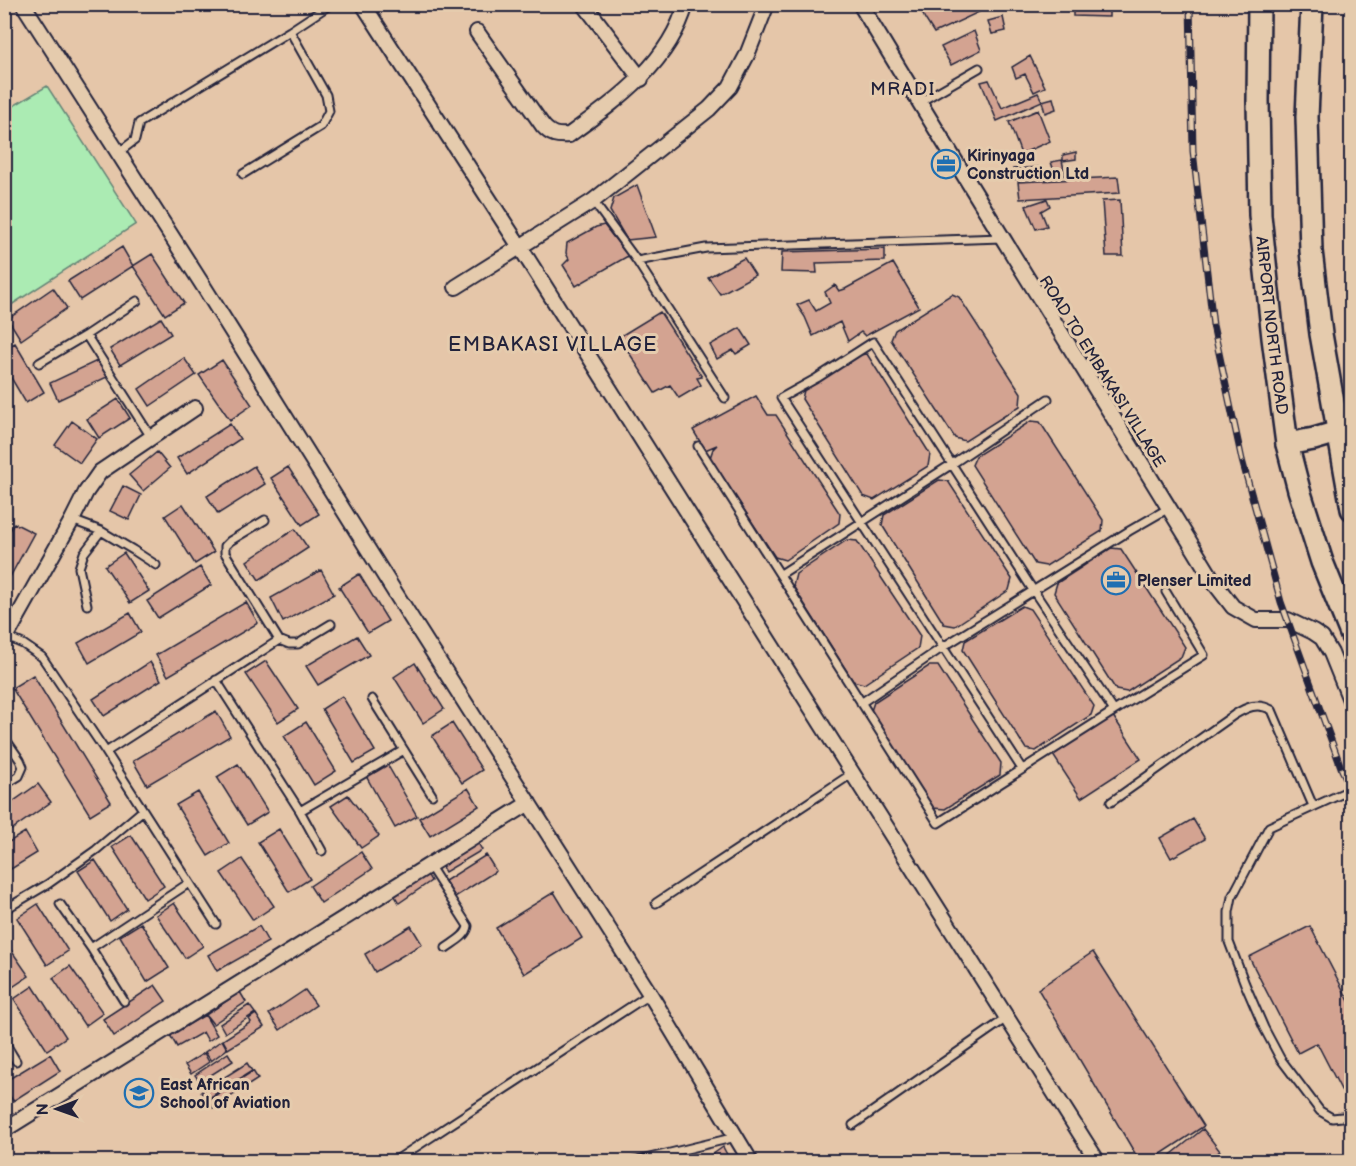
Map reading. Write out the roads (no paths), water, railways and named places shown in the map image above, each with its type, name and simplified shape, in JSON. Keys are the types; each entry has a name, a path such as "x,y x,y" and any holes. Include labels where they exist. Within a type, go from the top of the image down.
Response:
{"main road":[{"name":"AIRPORT NORTH ROAD","path":"1259,4 1260,215 1287,444 1322,562 1352,636"},
{"path":"1312,4 1306,117 1311,251 1321,334 1352,509"},
{"path":"1287,444 1338,432"}],"street":[{"path":"363,4 520,247 1098,1161"},
{"path":"584,4 641,79"},
{"path":"477,32 548,132 554,135 569,135 641,79 677,30 686,4"},
{"path":"456,287 593,201 709,109 730,87 747,55 767,4"},
{"name":"ROAD TO EMBAKASI VILLAGE","path":"860,4 1216,585 1233,607 1256,620 1288,621 1322,638 1331,653 1352,705"},
{"path":"28,6 118,153 650,994 751,1161"},
{"path":"6,639 86,492 100,472 195,408"},
{"path":"4,1130 529,803"}],"lane":[{"path":"118,153 135,140 139,123 290,32 330,4"},
{"path":"243,174 321,126 329,111 326,95 290,32"},
{"path":"920,102 979,68"},
{"path":"593,201 637,261 725,398"},
{"path":"637,261 706,248 1002,238"},
{"path":"39,363 138,301"},
{"path":"86,335 151,437"},
{"path":"1022,770 781,398 873,342 1114,711"},
{"path":"781,574 1048,399"},
{"path":"698,446 938,823 1204,655 1167,592"},
{"path":"861,703 942,647 1169,508"},
{"path":"72,520 101,531 156,565"},
{"path":"265,520 230,541 225,546 225,553 279,640 289,644 298,644 331,624"},
{"path":"87,605 79,568 84,553 101,531"},
{"path":"6,639 23,644 42,657 216,924"},
{"path":"106,752 279,640"},
{"path":"216,680 300,812 322,851"},
{"path":"372,699 432,795"},
{"path":"1111,802 1234,715 1247,707 1258,705 1272,710 1313,806"},
{"path":"4,737 23,767 19,776 4,785"},
{"path":"300,812 404,750"},
{"path":"656,903 853,773"},
{"path":"1352,789 1269,827 1232,897 1228,912 1229,942 1260,1019 1280,1058 1320,1112 1332,1118 1352,1116"},
{"path":"4,910 48,884 96,850 142,811"},
{"path":"429,865 468,926 464,935 446,948"},
{"path":"91,948 189,883"},
{"path":"60,904 124,1001"},
{"path":"393,1161 650,994"},
{"path":"853,1125 1008,1017"},
{"path":"4,1041 16,1061"},
{"path":"633,1161 736,1137"}],"railway":[{"path":"1190,4 1193,151 1213,325 1242,460 1281,602 1342,770 1352,790"}],"place":[{"name":"Kirinyaga Construction Ltd","path":"946,164"},
{"name":"Plenser Limited","path":"1116,580"},
{"name":"East African School of Aviation","path":"139,1093"}],"district":[{"name":"MRADI","path":"903,89"},
{"name":"EMBAKASI VILLAGE","path":"553,344"}]}
